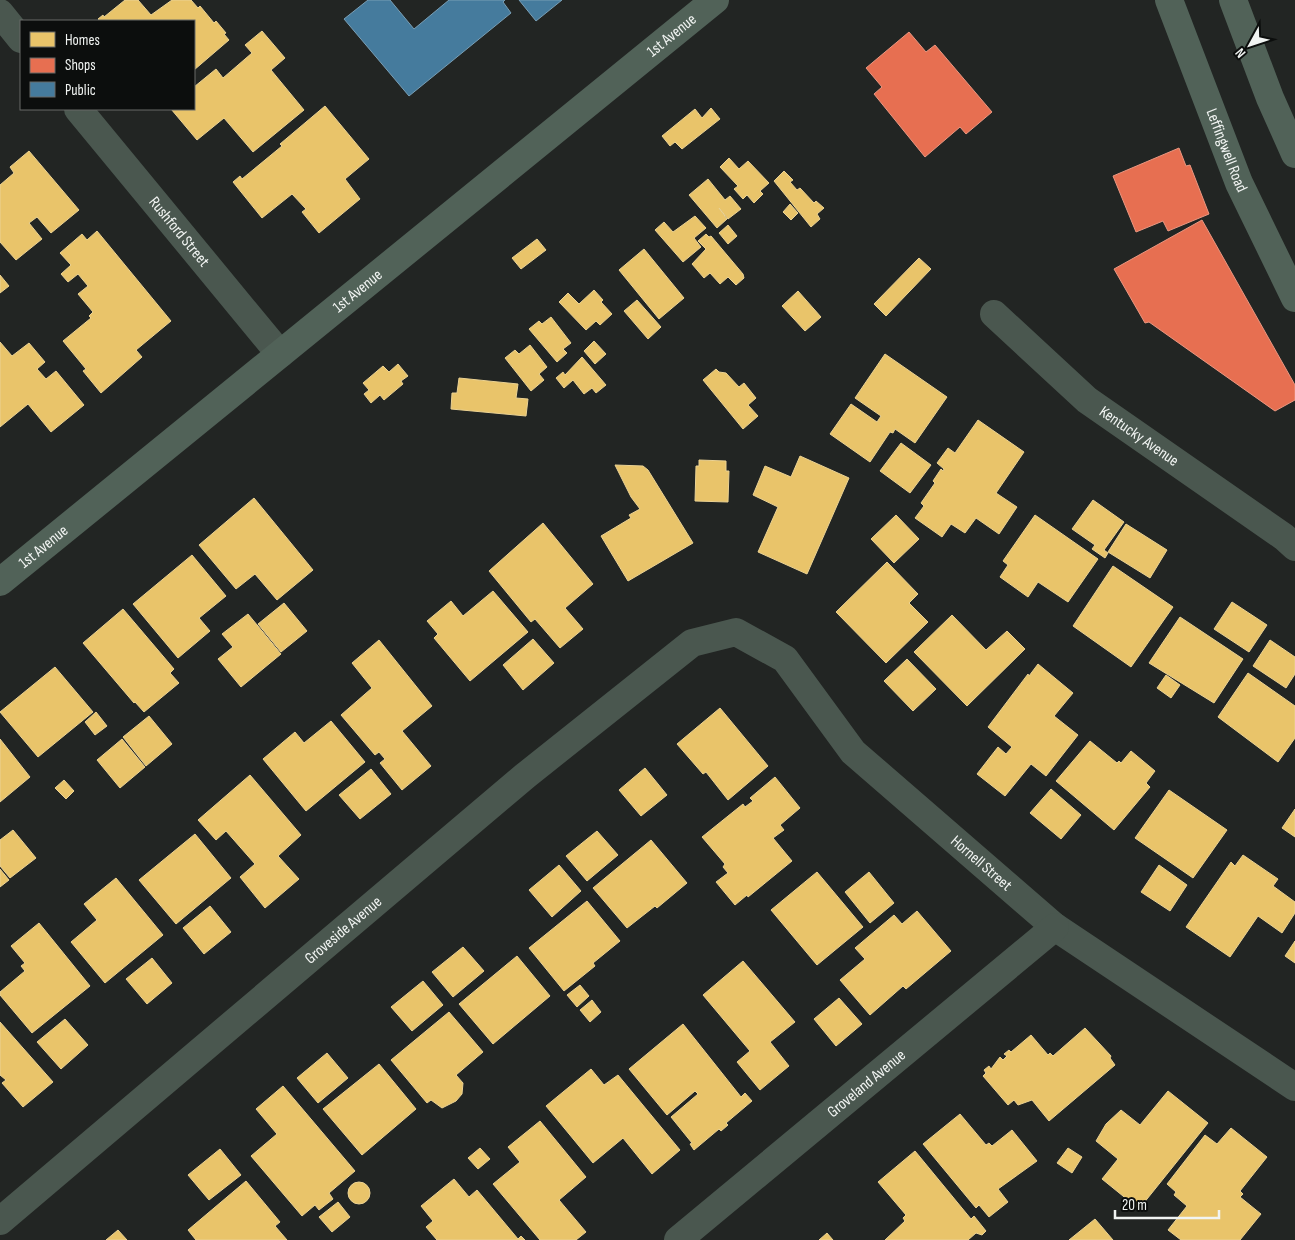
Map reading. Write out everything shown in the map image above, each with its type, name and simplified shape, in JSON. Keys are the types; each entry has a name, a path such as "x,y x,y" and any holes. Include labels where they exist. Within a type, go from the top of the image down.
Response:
{"main road":[{"name":"1st Avenue","path":"0,582 715,0"},
{"name":"Leffingwell Road","path":"1168,0 1239,183 1295,298"},
{"path":"1232,0 1270,98 1295,154"}],"street":[{"name":"Rushford Street","path":"79,110 280,354"},
{"name":"Kentucky Avenue","path":"994,314 1087,400 1284,537 1295,547"},
{"name":"Hornell Street","path":"692,644 736,632 785,659 853,752 1055,927 1295,1087"},
{"name":"Groveside Avenue","path":"0,1221 525,776 692,644"},
{"name":"Groveland Avenue","path":"678,1240 1055,927"}],"building: Homes":[{"path":"125,0 138,0 151,15 172,0 191,0 198,8 200,6 214,23 216,21 229,40 195,69 195,20 98,19 103,15 104,17"},
{"path":"262,31 285,58 271,70 304,110 253,152 224,118 197,140 172,110 195,110 195,86 216,69 223,78 252,53 245,45"},
{"path":"325,106 369,159 345,179 360,199 319,233 302,212 306,209 292,194 262,218 233,182 240,176 242,179 282,146 280,144"},
{"path":"711,108 720,119 682,149 675,142 670,146 662,136 695,109 702,118"},
{"path":"29,151 79,210 51,233 37,217 29,223 42,239 16,260 0,242 0,185 14,173 10,167"},
{"path":"729,158 739,169 748,161 769,183 760,191 763,194 754,203 747,195 743,199 734,189 738,186 720,167"},
{"path":"784,171 793,180 790,182 797,190 800,188 814,203 816,201 824,208 817,214 820,219 811,227 774,181"},
{"path":"708,179 725,200 730,196 741,209 728,219 719,208 727,219 717,228 689,195"},
{"path":"790,204 798,213 791,220 783,212"},
{"path":"695,216 706,228 694,238 701,247 683,262 655,230 664,222 673,232"},
{"path":"728,225 737,236 728,244 719,233"},
{"path":"97,231 171,321 136,350 142,357 101,393 83,371 86,369 63,341 91,318 89,316 93,312 78,294 88,286 78,274 68,282 61,274 71,265 60,253 82,234 87,240"},
{"path":"706,234 709,237 711,236 743,274 744,278 736,285 728,277 720,284 710,273 704,278 692,264 706,249 698,241"},
{"path":"537,239 546,250 521,269 512,258"},
{"path":"644,249 684,298 659,319 619,270"},
{"path":"919,258 931,269 886,316 874,304"},
{"path":"0,275 9,286 0,293"},
{"path":"594,290 603,300 601,302 612,314 600,325 596,321 586,330 559,302 568,293 579,304"},
{"path":"798,291 821,317 805,331 782,306"},
{"path":"637,300 661,327 648,339 624,311"},
{"path":"551,317 571,343 563,349 567,353 557,362 529,329 539,321 542,324"},
{"path":"594,341 606,354 595,364 584,351"},
{"path":"0,342 12,356 29,343 45,362 37,369 46,379 56,371 84,405 51,432 28,404 0,427"},
{"path":"530,345 547,367 539,374 544,380 531,391 505,358 515,350 519,354"},
{"path":"885,354 947,397 915,443 895,429 893,433 890,432 870,462 830,434 851,404 877,422 881,416 855,398"},
{"path":"582,357 606,385 596,393 592,388 584,394 573,380 564,388 556,378 563,372 565,375"},
{"path":"398,364 408,376 401,381 403,384 384,400 380,395 371,403 364,394 369,390 363,383 383,366 389,372"},
{"path":"716,369 719,372 726,373 739,387 744,383 756,398 748,405 758,416 743,429 703,380"},
{"path":"459,378 518,384 516,398 528,399 526,416 451,409 452,393 457,393"},
{"path":"978,420 1024,452 996,493 1017,507 999,534 976,518 965,533 951,524 942,537 915,518 924,506 921,503 935,483 933,481 941,469 943,471 944,469 937,463 948,448 955,453"},
{"path":"901,443 931,465 910,493 880,471"},
{"path":"800,456 849,478 807,574 758,552 778,507 753,495 765,466 791,477"},
{"path":"699,460 726,461 726,471 729,471 728,502 695,501 696,466 699,466"},
{"path":"615,465 643,466 648,470 693,543 628,581 601,536 631,518 629,515 640,509 631,497"},
{"path":"254,498 313,570 277,600 255,574 236,589 199,545"},
{"path":"1093,500 1124,522 1104,550 1108,553 1105,558 1092,549 1095,545 1072,529"},
{"path":"896,515 919,539 894,563 871,539"},
{"path":"1035,515 1098,559 1068,602 1038,582 1028,597 1000,577 1008,565 1003,561"},
{"path":"543,523 593,584 565,608 583,629 560,648 535,619 531,622 489,571"},
{"path":"1126,524 1167,550 1150,578 1108,552"},
{"path":"192,555 226,596 199,618 210,631 178,658 133,604"},
{"path":"887,562 918,594 909,603 928,622 886,663 836,612"},
{"path":"1113,566 1173,607 1131,667 1073,626"},
{"path":"493,591 528,632 470,681 434,638 438,634 427,621 451,601 463,616"},
{"path":"1232,602 1267,625 1249,652 1214,629"},
{"path":"284,603 307,631 281,652 258,624"},
{"path":"123,609 174,669 170,673 179,683 144,712 134,703 83,643"},
{"path":"248,614 281,654 241,687 218,659 233,647 222,634"},
{"path":"952,615 986,650 1007,631 1025,649 967,706 914,652"},
{"path":"1180,617 1243,659 1214,703 1149,663"},
{"path":"533,639 554,663 523,690 503,665"},
{"path":"379,640 432,706 402,731 431,766 402,790 380,763 385,759 379,752 375,755 341,715 372,688 352,663"},
{"path":"1270,640 1295,657 1295,674 1286,688 1253,666"},
{"path":"907,659 936,689 913,711 884,681"},
{"path":"1038,664 1073,693 1054,716 1078,735 1046,776 1031,764 1005,796 977,774 998,747 1006,754 1012,747 988,727 1028,674 1029,676"},
{"path":"55,667 93,712 38,757 0,712"},
{"path":"1248,673 1295,706 1295,738 1278,762 1218,717"},
{"path":"1166,675 1180,685 1171,698 1157,688"},
{"path":"720,708 768,766 728,800 706,772 703,774 677,744"},
{"path":"96,712 107,726 95,735 85,722"},
{"path":"149,716 172,744 146,766 123,737"},
{"path":"331,721 365,762 306,811 263,759 295,732 304,743"},
{"path":"0,739 30,777 0,802"},
{"path":"122,739 145,767 120,788 97,760"},
{"path":"1090,741 1117,763 1119,761 1121,763 1131,751 1155,771 1146,783 1150,787 1114,830 1056,781"},
{"path":"645,768 667,795 641,816 619,790"},
{"path":"371,769 391,794 360,819 339,795"},
{"path":"250,775 301,835 278,856 299,879 265,908 240,877 255,864 226,831 216,840 198,820"},
{"path":"775,777 800,808 780,825 784,830 773,838 792,861 748,897 747,895 735,905 716,882 728,873 723,867 725,864 702,837 743,804 745,807 753,801 750,798"},
{"path":"64,780 74,791 66,799 55,788"},
{"path":"1051,789 1081,815 1061,839 1030,813"},
{"path":"1169,790 1227,830 1193,878 1135,838"},
{"path":"1295,809 1295,837 1282,828"},
{"path":"13,830 36,858 10,878 0,866 0,840"},
{"path":"597,831 618,855 587,881 566,856"},
{"path":"195,834 231,878 176,924 139,880"},
{"path":"651,840 687,883 657,908 655,906 627,928 593,888"},
{"path":"1243,855 1278,879 1273,886 1295,902 1295,913 1282,933 1258,916 1230,957 1186,927 1231,862 1235,866"},
{"path":"559,865 581,891 552,917 529,890"},
{"path":"1159,865 1187,885 1170,911 1141,892"},
{"path":"0,869 9,880 0,887"},
{"path":"817,872 863,927 817,965 771,910"},
{"path":"869,872 894,903 870,923 845,892"},
{"path":"116,878 163,935 105,983 71,942 97,920 84,904"},
{"path":"587,901 620,941 593,963 595,966 564,991 529,948"},
{"path":"210,906 231,932 204,954 183,928"},
{"path":"917,911 951,951 906,989 903,986 870,1015 840,980 865,959 855,948 894,915 902,924"},
{"path":"39,923 90,986 32,1033 0,995 0,992 25,971 21,966 25,963 11,946"},
{"path":"1295,941 1295,963 1285,956"},
{"path":"463,947 484,971 453,997 432,972"},
{"path":"517,956 550,996 493,1044 459,1004"},
{"path":"152,958 172,983 147,1004 126,979"},
{"path":"743,961 795,1022 770,1042 789,1066 760,1090 737,1062 750,1051 703,995"},
{"path":"423,981 443,1005 412,1031 391,1007"},
{"path":"580,985 589,996 577,1007 567,995"},
{"path":"839,998 862,1024 836,1046 814,1019"},
{"path":"592,1000 601,1012 590,1022 580,1010"},
{"path":"449,1012 483,1052 456,1075 463,1083 462,1094 456,1101 442,1108 431,1100 427,1103 391,1060"},
{"path":"65,1019 88,1045 61,1069 37,1042"},
{"path":"0,1022 53,1082 23,1107 2,1083 6,1080 0,1075"},
{"path":"683,1024 741,1097 745,1093 752,1101 726,1123 728,1125 721,1131 719,1129 694,1150 690,1144 692,1143 671,1117 698,1094 695,1091 667,1115 629,1069"},
{"path":"1085,1028 1111,1056 1110,1058 1115,1065 1049,1121 1032,1100 1018,1105 1014,1100 1008,1105 983,1076 986,1073 984,1070 989,1066 991,1069 1000,1057 1003,1060 1007,1056 1004,1054 1009,1050 1011,1052 1031,1035 1048,1055 1050,1053 1053,1056"},
{"path":"327,1053 348,1078 318,1103 297,1078"},
{"path":"379,1064 416,1109 362,1155 323,1109"},
{"path":"591,1069 604,1085 618,1075 680,1150 652,1174 623,1138 593,1163 546,1106"},
{"path":"283,1086 355,1171 329,1193 333,1199 319,1210 315,1205 302,1216 251,1156 277,1134 256,1109"},
{"path":"1168,1091 1208,1123 1139,1209 1102,1179 1118,1159 1096,1141 1106,1124 1121,1110 1140,1125"},
{"path":"960,1114 986,1145 989,1143 992,1146 1012,1130 1037,1161 998,1189 1008,1202 989,1217 979,1205 976,1208 923,1144"},
{"path":"540,1121 586,1177 559,1200 586,1232 576,1240 540,1240 493,1184 520,1162 508,1147"},
{"path":"1231,1128 1267,1157 1240,1191 1243,1194 1240,1197 1261,1214 1240,1240 1181,1240 1168,1230 1187,1206 1174,1195 1176,1192 1167,1184 1205,1135 1217,1144"},
{"path":"480,1148 490,1159 478,1169 468,1158"},
{"path":"1068,1148 1082,1157 1072,1173 1057,1163"},
{"path":"220,1149 241,1175 209,1200 188,1175"},
{"path":"915,1151 971,1219 974,1216 986,1231 982,1235 976,1233 968,1240 885,1240 905,1221 903,1218 906,1215 878,1182"},
{"path":"454,1179 469,1197 477,1190 518,1239 521,1236 525,1240 437,1240 426,1227 433,1221 421,1206"},
{"path":"246,1181 280,1222 275,1226 287,1240 196,1240 188,1230"},
{"path":"355,1182 363,1182 370,1189 370,1197 363,1204 355,1204 348,1197 348,1189"},
{"path":"338,1202 350,1217 332,1232 319,1217"},
{"path":"1095,1219 1113,1240 1069,1240"},
{"path":"118,1230 127,1240 106,1240"},
{"path":"827,1233 833,1240 819,1240"}],"building: Shops":[{"path":"909,32 926,52 935,45 992,112 966,134 960,127 925,157 874,94 882,87 866,68"},
{"path":"1179,148 1186,166 1190,165 1209,214 1168,231 1163,221 1136,232 1113,176"},
{"path":"1202,220 1295,385 1295,400 1275,411 1149,322 1145,323 1114,269"}],"building: Public":[{"path":"368,0 390,0 414,29 449,0 505,0 503,2 511,13 409,96 344,19"},
{"path":"519,0 562,0 536,21"}]}
